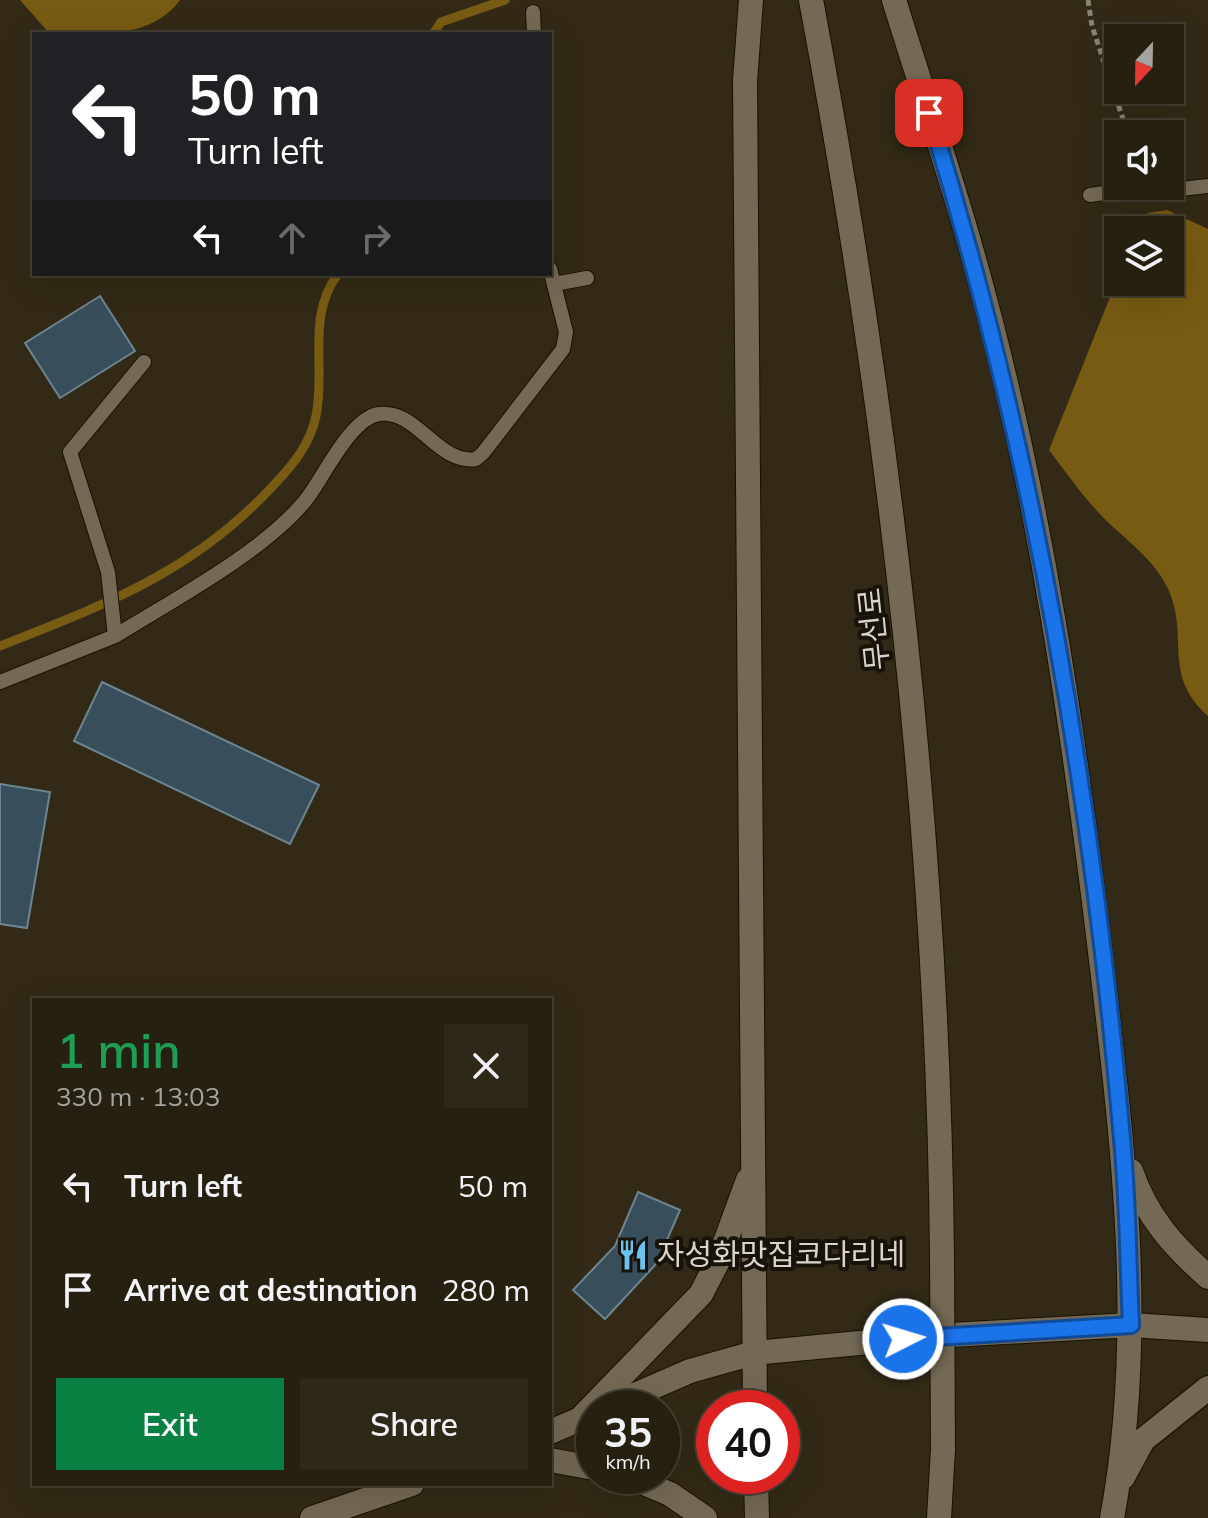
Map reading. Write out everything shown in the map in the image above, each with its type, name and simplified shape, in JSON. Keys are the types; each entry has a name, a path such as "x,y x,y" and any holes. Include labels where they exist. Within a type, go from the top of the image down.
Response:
{"street":[{"path":"751,0 745,81 755,1390"},
{"name":"무선로","path":"811,0 846,186 903,596 920,765 940,1095 943,1449 939,1518"},
{"path":"894,0 973,254 1030,493 1076,748 1122,1140 1131,1325 1118,1486 1112,1518"},
{"path":"1122,1140 1140,1197 1151,1218 1208,1277"},
{"path":"611,1390 701,1294 719,1259 755,1158"},
{"path":"646,1390 690,1371 754,1353 933,1336 1131,1325 1208,1330"},
{"path":"1118,1486 1143,1440 1208,1388"},
{"path":"552,1431 576,1421"},
{"path":"552,1460 576,1465"},
{"path":"312,1518 406,1486"},
{"path":"670,1494 705,1518"},
{"path":"756,1494 757,1518"}],"lane":[{"path":"533,12 534,32"},
{"path":"1184,189 1208,186"},
{"path":"1090,195 1104,193"},
{"path":"0,682 192,589 291,515 311,494 355,427 371,416 395,416 450,454 466,460 476,459 563,349 566,332 552,276"},
{"path":"554,284 587,278"},
{"path":"114,629 108,572 70,452 144,362"}],"path":[{"path":"1088,0 1092,26 1123,120"}],"shaded area":[{"path":"20,0 180,0 168,13 138,28 121,32 48,32"},
{"path":"1167,210 1180,216 1146,216"},
{"path":"1184,218 1208,229 1208,716 1185,686 1175,608 1163,579 1147,558 1092,506 1049,450 1110,296 1184,296"}],"building":[{"path":"100,296 135,351 60,398 25,343"},
{"path":"102,682 319,785 290,844 74,741"},
{"path":"0,784 50,792 27,928 0,924"},
{"path":"638,1192 680,1210 657,1263 605,1319 573,1290 615,1246"}],"waterway":[{"path":"434,32 441,22 505,0"},
{"path":"0,646 112,600 179,564 242,517 279,479 299,454 313,427 319,398 322,307 337,276"}],"place":[{"name":"자성화맛집코다리네","path":"633,1255"}],"route":[{"path":"903,1339 1131,1325 1122,1140 1076,748 1030,493 973,254 929,113"}]}
